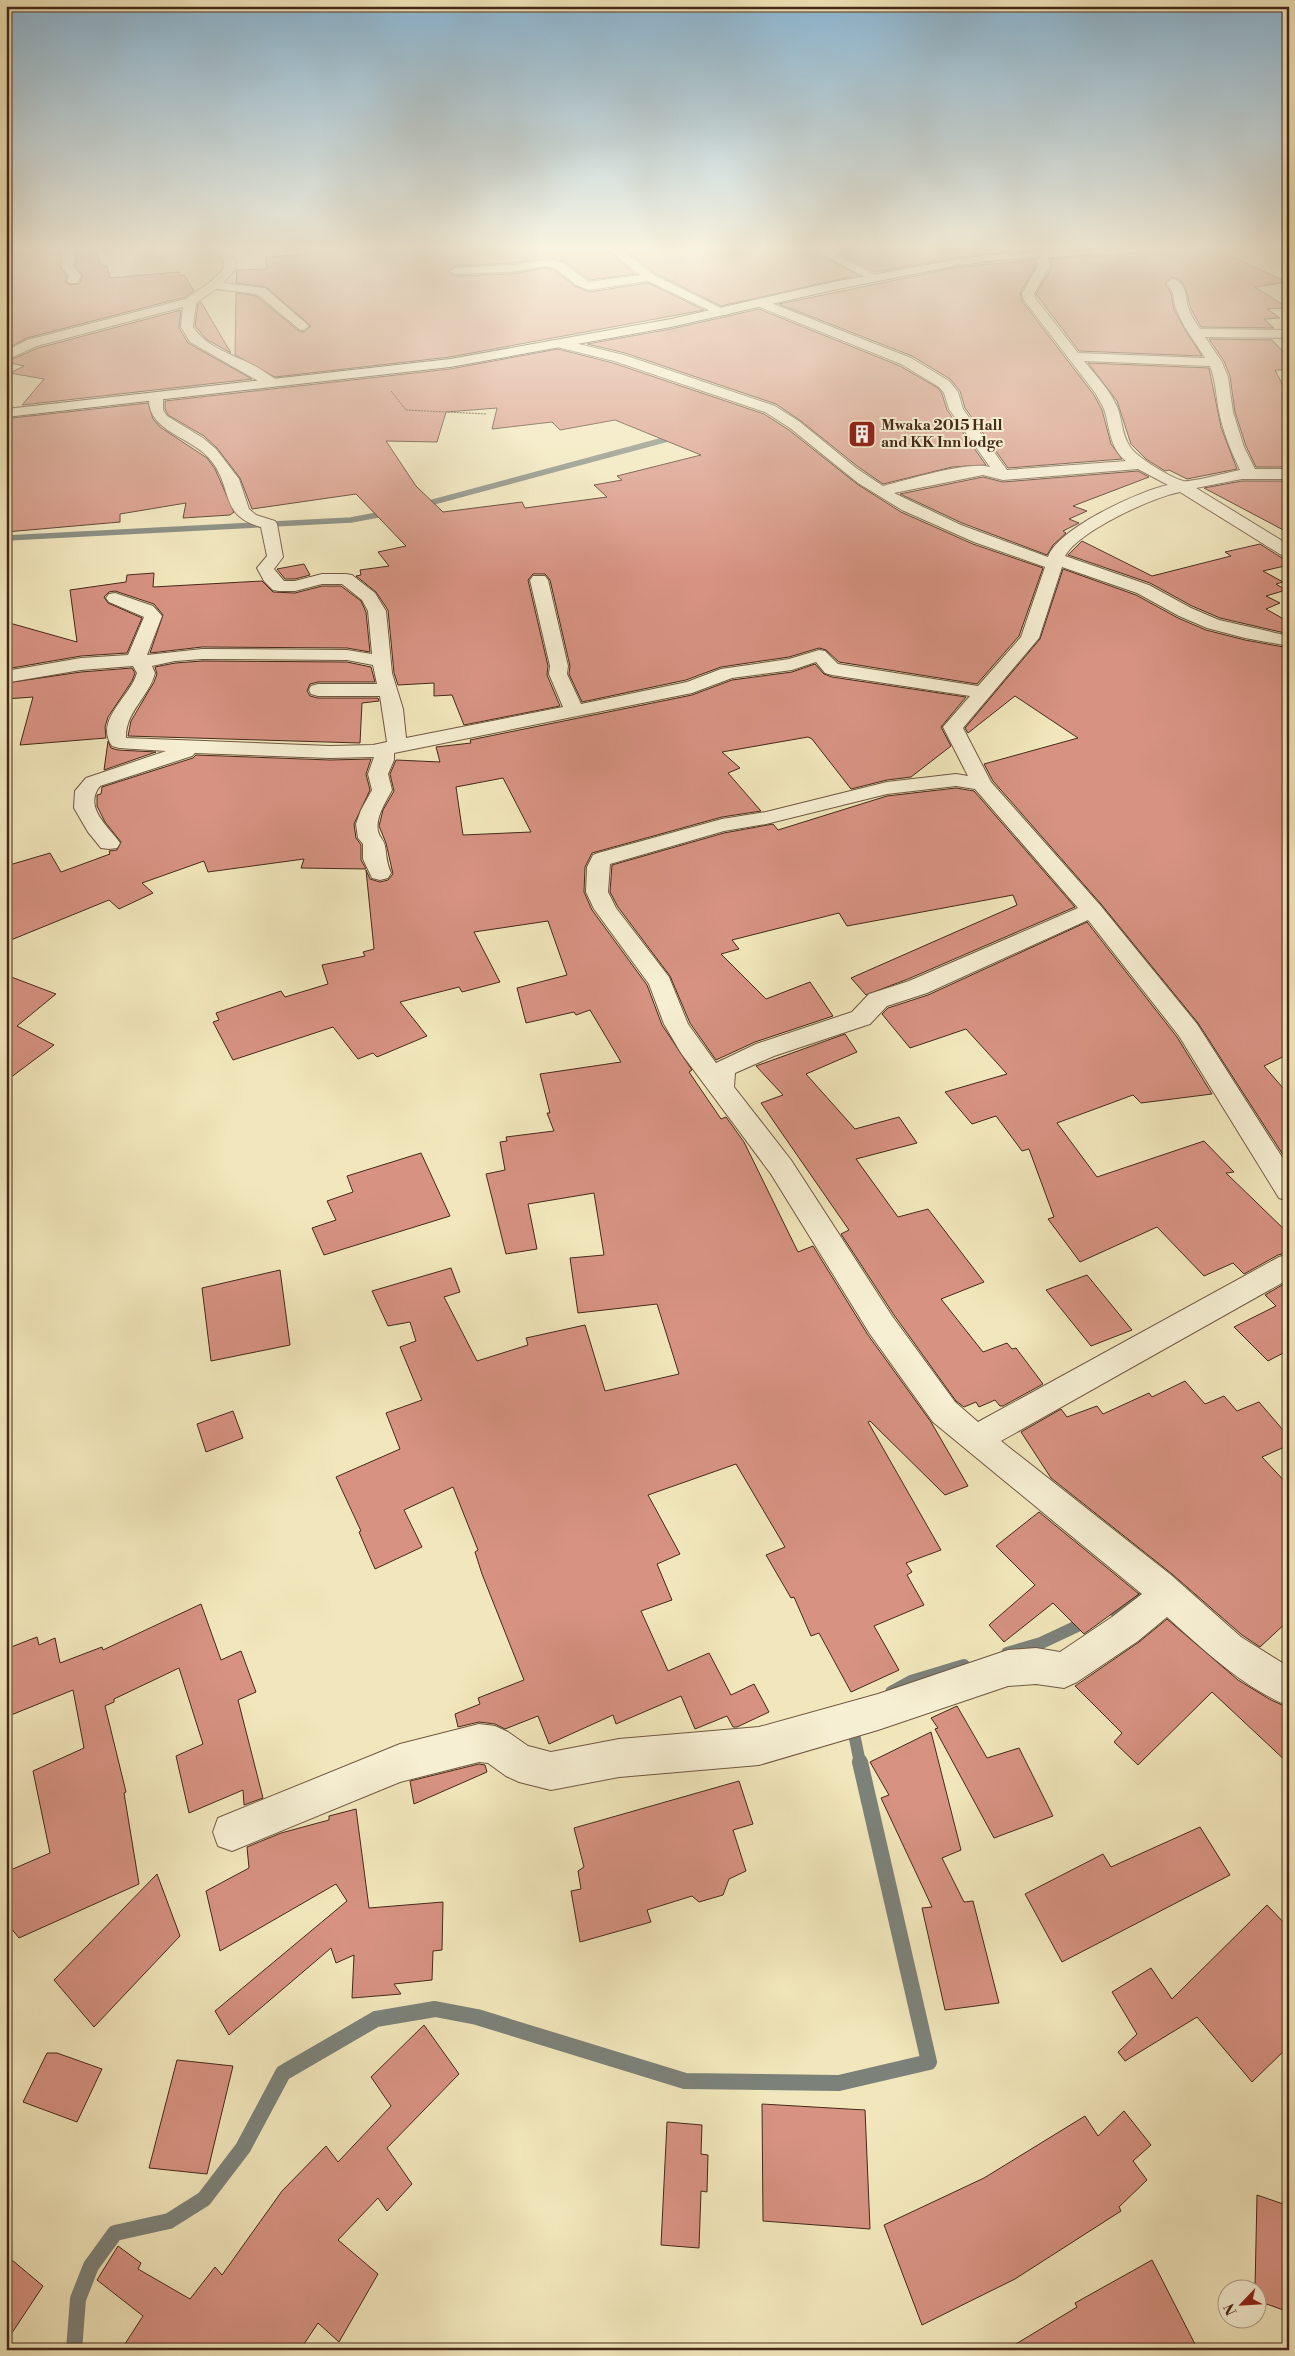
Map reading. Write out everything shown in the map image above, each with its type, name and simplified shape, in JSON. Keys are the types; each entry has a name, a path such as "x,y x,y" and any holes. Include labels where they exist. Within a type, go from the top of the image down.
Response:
{"street":[{"path":"224,357 249,368 272,383"},
{"path":"6,413 450,363 486,357"},
{"path":"615,357 770,409 787,418 852,472 881,491 972,536 1143,589 1185,612 1213,624 1245,634 1289,641"},
{"path":"896,357 944,384 951,392 956,408 1003,475"},
{"path":"1074,357 1215,362"},
{"path":"1074,357 1102,393 1111,409 1113,423 1121,445 1128,455 1140,464 1183,487 1289,552"},
{"path":"1212,357 1221,377 1225,406 1249,474"},
{"path":"156,397 154,407 163,421 190,435 213,453 232,480 240,510 249,519 269,524 275,557 265,568 277,584 288,587 322,579 346,579 369,597 376,611 386,690 393,710 390,749 378,774 382,790 366,819 368,837 374,844 375,864 380,873"},
{"path":"881,491 944,476 983,470 1003,475 1140,464"},
{"path":"1289,474 1249,474 1150,494 1111,513 1067,544 1058,552 1030,638 953,727 982,784 1092,910 1188,1030 1289,1191"},
{"path":"539,580 559,666 558,674 574,710"},
{"path":"115,598 147,610 152,616 137,654 137,658 141,660 146,673 143,684 128,703 117,725 116,737 119,742 141,745 330,752 390,749 692,687 728,673 792,664 819,655 832,669 982,692"},
{"path":"10,676 81,664 119,660 158,661 183,655 250,653 347,656 383,661"},
{"path":"318,690 386,690"},
{"path":"109,843 94,824 84,802 84,793 93,782 174,757 200,746"},
{"path":"982,784 956,780 888,788 766,818 722,826 600,860 598,867 598,892 605,908 660,983 676,1024 721,1090 781,1167 882,1325 944,1412 1167,1594 1228,1649 1289,1688"},
{"path":"721,1090 722,1074 726,1067 765,1050 861,1018 878,1000 918,987 1092,910"},
{"path":"975,1439 1289,1265"},
{"path":"232,1832 400,1764 479,1743 495,1745 519,1763 551,1771 619,1758 759,1746 878,1712 1008,1668 1036,1666 1064,1670 1125,1629 1167,1594"}],"path":[{"path":"380,371 396,400 406,410 487,414"}],"building":[{"path":"18,357 213,357 252,379 22,405 44,379 10,373 24,366 6,362"},
{"path":"239,357 450,357 450,357 275,377"},
{"path":"515,357 589,357 613,363 764,414 789,430 857,484 901,512 973,544 1043,568 1019,636 977,684 839,662 826,650 819,648 789,657 721,667 686,680 582,702 569,674 570,666 550,580 545,574 533,574 528,580 548,666 547,675 560,706 464,725 452,695 434,696 434,683 398,685 394,673 388,610 376,592 356,576 361,575 360,570 389,566 378,552 406,546 356,494 252,509 240,478 217,448 204,436 168,415 165,409 165,401 450,369","holes":["497,408 492,429 552,422 560,430 615,420 701,455 617,476 622,480 594,485 607,497 525,508 522,502 443,512 416,486 386,441 437,442 446,412"]},
{"path":"637,357 878,357 900,366 938,388 947,410 986,465 952,467 883,484 776,404"},
{"path":"914,357 1065,357 1094,395 1102,410 1111,444 1122,459 1008,468 965,408 960,391 950,379"},
{"path":"1221,357 1289,358 1289,361 1282,361 1288,370 1275,370 1289,397 1289,467 1256,467 1246,446 1235,412 1230,376"},
{"path":"1088,363 1209,368 1221,427 1237,469 1187,479 1169,470 1165,471 1146,459 1131,444 1117,401"},
{"path":"148,403 153,419 160,427 207,458 215,469 234,512 230,515 183,518 186,503 120,514 120,522 6,532 6,425 12,418"},
{"path":"1138,471 1149,477 1073,506 1087,511 1069,519 1079,523 1063,531 1066,533 1053,545 1047,555 962,523 900,494 983,477 1003,482"},
{"path":"1242,481 1289,481 1289,533 1204,488"},
{"path":"1082,541 1152,576 1231,556 1225,552 1260,544 1282,558 1289,559 1289,565 1263,571 1283,582 1276,584 1286,590 1266,596 1280,603 1266,609 1289,622 1289,634 1220,618 1192,606 1150,583 1068,555"},
{"path":"304,564 310,575 295,579 285,579 277,569"},
{"path":"1063,569 1136,595 1178,618 1206,630 1245,640 1289,648 1289,1054 1264,1066 1289,1095 1289,1164 1198,1023 1101,904 993,781 984,764 1078,738 1015,696 968,733 965,728 1040,639"},
{"path":"154,573 153,587 262,581 273,592 295,593 322,586 341,586 361,601 366,612 370,652 347,648 202,647 150,653 163,615 154,604 115,591 109,592 104,597 108,603 142,618 127,653 81,656 6,669 6,622 77,642 70,590 126,582 127,575"},
{"path":"202,661 347,662 371,667 375,682 318,682 310,684 307,691 310,696 318,698 378,698 379,701 362,703 360,743 128,736 131,721 154,682 157,674 155,667"},
{"path":"815,664 824,674 832,677 966,697 941,727 951,746 911,777 887,780 851,789 812,739 808,737 722,752 740,768 728,773 761,811 722,817 592,853 585,867 584,892 592,910 647,985 662,1025 692,1070 689,1072 721,1119 726,1117 744,1142 798,1252 813,1246 868,1335 931,1422 968,1486 945,1495 870,1421 868,1422 941,1550 906,1563 912,1572 907,1575 924,1605 874,1626 899,1670 851,1692 819,1633 811,1636 794,1597 791,1598 766,1555 785,1547 736,1464 648,1495 680,1554 657,1564 672,1600 641,1611 668,1671 709,1653 731,1695 754,1684 769,1712 737,1727 733,1727 727,1716 695,1729 681,1696 616,1724 613,1715 549,1744 538,1716 505,1729 495,1724 479,1722 458,1727 455,1714 480,1704 478,1698 524,1680 482,1574 475,1552 478,1550 453,1487 404,1510 422,1547 375,1569 359,1532 361,1531 336,1477 400,1449 386,1413 422,1400 400,1347 416,1341 410,1322 388,1326 372,1291 451,1268 460,1292 444,1297 477,1361 528,1345 526,1338 585,1325 605,1391 679,1374 657,1304 578,1313 570,1258 604,1255 594,1193 528,1204 537,1249 506,1254 486,1174 505,1170 500,1142 507,1141 506,1137 554,1131 547,1113 550,1113 540,1074 621,1062 590,1010 576,1015 574,1012 526,1023 517,988 567,975 548,921 474,932 500,982 462,992 459,987 400,1002 427,1036 377,1057 373,1053 358,1059 333,1027 233,1060 213,1022 219,1020 216,1013 281,991 285,997 328,984 322,965 365,956 363,952 374,949 366,870 370,879 380,882 388,880 393,874 386,843 379,826 383,810 394,791 390,774 396,760 440,762 436,747 471,743 470,740 692,695 732,680 792,672","holes":["503,778 531,832 463,835 456,787"]},
{"path":"132,668 135,673 132,681 108,717 105,727 106,738 20,745 33,697 6,699 6,683 81,672"},
{"path":"108,741 111,748 118,750 156,752 104,770"},
{"path":"196,755 330,760 371,759 366,774 370,790 354,824 356,838 361,845 361,860 366,869 301,868 304,859 208,872 204,861 142,883 153,893 119,909 109,900 6,942 6,866 50,853 61,872 110,854 109,851 117,850 121,842 105,822 97,806 97,795 101,794 102,787 193,758"},
{"path":"956,788 974,791 1075,907 908,979 866,995 851,978 1017,905 1013,895 847,926 839,913 732,940 739,949 721,954 766,999 810,982 833,1016 755,1042 716,1060 690,1023 670,976 618,907 610,892 612,865 724,833 773,824 778,830 887,796"},
{"path":"1087,922 1177,1037 1212,1094 1141,1103 1133,1095 1057,1123 1097,1177 1204,1141 1234,1172 1226,1173 1289,1234 1289,1252 1278,1255 1244,1274 1233,1263 1204,1276 1157,1227 1080,1262 1048,1219 1054,1217 1029,1149 1022,1151 996,1116 972,1124 945,1092 1007,1074 966,1029 910,1048 882,1014 888,1008 928,995"},
{"path":"6,975 56,994 17,1026 54,1045 6,1081"},
{"path":"845,1034 857,1052 806,1074 855,1129 899,1117 917,1143 856,1159 898,1217 928,1209 984,1282 941,1299 983,1352 1007,1343 1012,1349 1016,1348 1043,1384 1003,1406 1000,1406 995,1400 979,1407 976,1402 964,1407 956,1401 894,1315 841,1234 849,1230 761,1103 783,1095 756,1066"},
{"path":"421,1153 450,1216 324,1255 312,1228 336,1220 327,1201 353,1192 347,1176"},
{"path":"280,1270 290,1345 211,1361 202,1288"},
{"path":"1087,1275 1132,1330 1091,1346 1046,1290"},
{"path":"1289,1281 1289,1350 1268,1361 1234,1327 1276,1306 1265,1295"},
{"path":"1185,1381 1205,1404 1224,1396 1237,1411 1259,1402 1289,1437 1289,1445 1262,1457 1289,1486 1289,1620 1260,1647 1242,1635 1172,1574 1051,1478 1021,1432 1061,1409 1067,1417 1097,1406 1103,1414 1149,1393 1152,1397"},
{"path":"233,1411 243,1438 206,1452 197,1424"},
{"path":"1039,1512 1139,1594 1084,1634 1053,1603 1004,1642 989,1625 1035,1585 996,1546"},
{"path":"201,1604 221,1660 241,1651 256,1692 238,1700 263,1798 244,1805 243,1790 189,1813 176,1756 203,1744 179,1668 114,1699 114,1702 105,1706 126,1792 124,1793 139,1884 19,1938 6,1922 6,1872 50,1853 33,1771 84,1748 73,1690 6,1717 6,1649 37,1637 39,1645 55,1638 60,1663 102,1647 103,1650"},
{"path":"1167,1619 1238,1680 1271,1700 1289,1708 1289,1764 1212,1692 1138,1765 1114,1742 1122,1733 1075,1686 1139,1642"},
{"path":"957,1706 987,1758 1019,1748 1053,1816 994,1838 935,1729 938,1728 931,1718"},
{"path":"931,1732 961,1850 942,1858 964,1902 973,1901 999,2003 945,2010 922,1908 932,1907 881,1798 889,1795 870,1762"},
{"path":"479,1764 485,1765 487,1772 414,1804 410,1781"},
{"path":"739,1781 753,1824 733,1830 746,1871 729,1879 723,1895 699,1902 692,1896 647,1910 651,1922 580,1942 571,1891 581,1889 578,1871 584,1867 574,1828"},
{"path":"356,1809 369,1908 443,1902 442,1950 433,1951 432,1980 394,1984 401,1994 352,1998 354,1955 336,1963 331,1948 229,2035 215,2011 347,1901 336,1884 220,1951 206,1891 249,1868 247,1847 281,1833 329,1820 329,1816"},
{"path":"1200,1827 1230,1875 1062,1962 1025,1894 1103,1854 1111,1867"},
{"path":"157,1874 180,1936 94,2027 54,1980"},
{"path":"1267,1905 1289,1928 1289,2046 1252,2082 1197,2017 1125,2061 1118,2052 1137,2034 1112,1992 1151,1968 1172,1999"},
{"path":"424,2025 459,2074 387,2148 412,2184 387,2211 378,2198 338,2240 378,2274 339,2342 318,2323 300,2350 121,2350 143,2316 97,2280 118,2246 141,2263 138,2269 190,2299 215,2267 222,2275 282,2191 326,2146 338,2162 391,2106 371,2077"},
{"path":"47,2053 57,2053 102,2069 77,2122 23,2102"},
{"path":"177,2060 233,2066 207,2174 149,2168"},
{"path":"762,2104 865,2110 870,2229 763,2221"},
{"path":"1124,2111 1151,2145 1133,2161 1147,2180 1119,2207 1121,2211 1015,2279 922,2325 884,2225 984,2178 1085,2116 1098,2136"},
{"path":"667,2122 702,2125 701,2154 708,2155 707,2192 701,2191 699,2248 661,2245"},
{"path":"1257,2195 1289,2206 1289,2312 1268,2305 1268,2278 1255,2278"},
{"path":"6,2255 43,2286 6,2342"},
{"path":"1152,2260 1198,2350 1006,2350 1077,2307 1075,2303"}],"waterway":[{"path":"422,505 675,437"},
{"path":"6,538 351,520 388,513"},
{"path":"1113,1610 1143,1597"},
{"path":"1007,1653 1041,1643 1088,1621"},
{"path":"891,1692 911,1681 964,1665"},
{"path":"852,1724 860,1763"},
{"path":"74,2350 78,2299 91,2266 115,2233 169,2221 204,2199 243,2148 283,2073 376,2019 435,2009 477,2017 685,2081 839,2083 929,2062 860,1762"}],"place":[{"name":"Mwaka 2015 Hall and KK Inn lodge","path":"862,434"}]}
